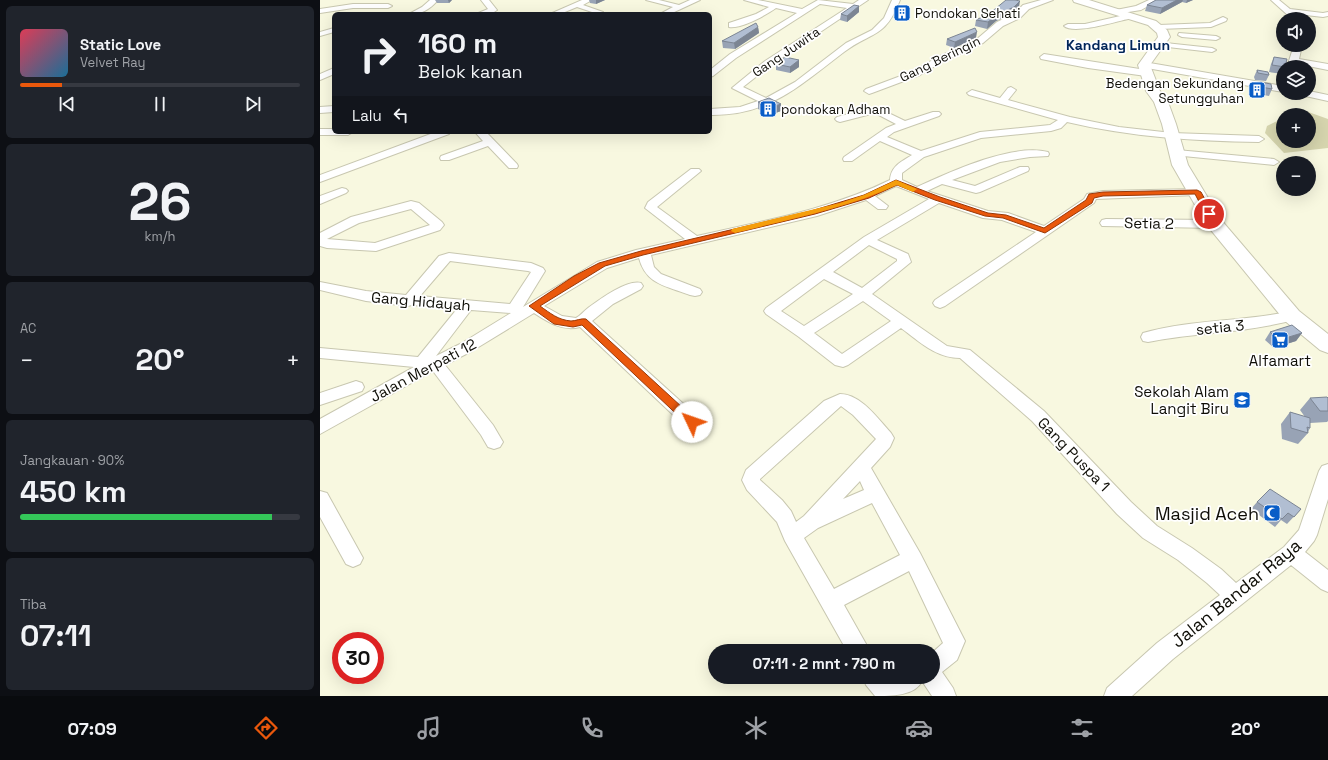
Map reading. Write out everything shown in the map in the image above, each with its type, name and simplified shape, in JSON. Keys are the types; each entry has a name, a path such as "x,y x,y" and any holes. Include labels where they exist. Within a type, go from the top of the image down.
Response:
{"highway":[{"path":"1078,0 1122,14 1160,35 1145,69 1153,91 1161,102 1180,165 1215,224 1292,316 1324,339"}],"street":[{"path":"379,12 396,0"},
{"path":"417,12 424,9 434,0"},
{"path":"485,0 493,10 486,12"},
{"path":"559,12 588,0"},
{"path":"650,0 680,7"},
{"path":"669,12 696,0"},
{"path":"748,0 775,6 814,19 830,22"},
{"name":"Gang Juwita","path":"766,101 737,88 764,66 864,0"},
{"path":"712,112 732,112 749,108 785,92 847,46 880,29 896,0"},
{"name":"Gang Beringin","path":"869,91 917,73 938,60 971,46 987,36 1000,24 1017,16 1028,2 1049,0"},
{"path":"1068,26 1085,26 1122,14 1155,0"},
{"path":"1275,0 1287,11 1322,15 1328,14"},
{"path":"712,72 733,56 820,2 853,6"},
{"path":"576,5 599,11 597,12"},
{"path":"320,11 353,6 388,6"},
{"path":"732,25 759,16 775,6"},
{"path":"1160,35 1211,25 1223,19"},
{"path":"320,34 332,31"},
{"path":"1160,35 1216,38"},
{"path":"1160,35 1212,50"},
{"path":"762,38 796,45"},
{"path":"1044,57 1088,65 1145,69 1276,88"},
{"path":"1316,66 1328,67"},
{"path":"320,78 332,72"},
{"path":"1316,73 1328,75"},
{"path":"1002,102 1011,90"},
{"path":"972,93 1066,118 1118,129 1171,135 1259,140"},
{"path":"1316,96 1328,98"},
{"path":"320,110 332,109"},
{"path":"840,119 876,110 903,124"},
{"path":"848,159 890,130 903,124 936,114"},
{"path":"1045,231 1004,216 987,215 917,191 896,182 896,172 902,166 920,155 980,135 1051,128 1057,126 1066,118"},
{"path":"320,132 332,132"},
{"path":"320,180 440,134"},
{"path":"482,134 513,166"},
{"path":"879,137 920,155"},
{"path":"445,158 489,142"},
{"path":"1177,153 1274,162"},
{"path":"917,191 941,180 987,163 1016,155 1044,154"},
{"path":"941,180 976,190 1024,169"},
{"path":"694,240 651,208 652,205 695,171"},
{"name":"Jalan Merpati 12","path":"320,427 375,397 414,374 429,363 467,348 524,309 602,265 694,240 813,213 867,196 896,182"},
{"path":"320,200 342,192"},
{"path":"940,303 1010,257 1045,231 1090,201 1091,196 1103,194 1197,192"},
{"path":"867,196 882,206"},
{"path":"905,323 843,361 836,359 804,333 771,311 868,240 938,199"},
{"path":"320,238 355,220 411,205 415,206 438,225 436,227 376,247 327,244 320,241"},
{"name":"Setia 2","path":"1106,223 1215,224"},
{"path":"804,333 863,294 904,262 903,257 868,240"},
{"path":"644,253 648,268 656,277 694,292"},
{"path":"408,301 444,259 449,257 535,268 538,271 524,309 558,322 573,324 583,321 588,315 603,305 636,286"},
{"name":"Gang Puspa 1","path":"824,273 863,294 949,354 965,354 1038,416 1124,508 1150,532 1185,554 1214,576 1235,596"},
{"name":"Gang Hidayah","path":"320,286 366,296 408,301 524,309"},
{"path":"429,363 467,306"},
{"name":"setia 3","path":"1148,337 1168,332 1236,326 1278,320 1292,316"},
{"path":"583,321 692,422"},
{"path":"320,353 429,363 487,430 494,442"},
{"path":"320,399 356,387"},
{"path":"812,522 884,442 885,438 852,404 845,400 837,401 830,405 752,475 751,480 753,485 776,506 784,517 792,535 855,644"},
{"path":"861,467 913,559 954,641 953,649 948,655 940,660"},
{"name":"Jalan Bandar Raya","path":"1115,696 1165,650 1291,553 1307,536 1328,471"},
{"path":"792,535 812,522 876,493"},
{"path":"320,499 342,541 353,558"},
{"path":"1291,553 1328,582"},
{"path":"831,601 913,559"},
{"path":"880,684 883,688 891,692 903,684"},
{"path":"937,684 946,696"}],"green space":[{"path":"1316,115 1328,119 1328,148 1284,153 1279,148 1316,148"},
{"path":"1276,122 1276,145 1265,133 1267,126"}],"building":[{"path":"1006,0 1020,1 1014,7 997,15 988,22 976,20 990,13"},
{"path":"1156,0 1177,0 1162,8 1147,5"},
{"path":"854,5 859,6 847,16 841,14"},
{"path":"756,23 758,27 734,43 722,41"},
{"path":"975,28 977,32 955,42 947,39"},
{"path":"785,57 799,60 790,67 776,64"},
{"path":"1274,57 1287,59 1276,60 1276,66 1272,65"},
{"path":"1257,70 1268,72 1269,75 1258,73"},
{"path":"1260,82 1271,84 1272,89 1261,87"},
{"path":"769,98 781,104 769,108 758,102"},
{"path":"1292,325 1302,333 1279,340 1270,332"},
{"path":"1327,397 1328,411 1320,411 1310,398"},
{"path":"1290,412 1310,418 1310,428 1307,427 1308,433 1291,428"},
{"path":"1270,489 1301,509 1294,517 1288,513 1282,519 1257,502"}],"slow traffic":[{"path":"735,231 813,213 867,196 896,182 913,189"}],"place":[{"name":"Pondokan Sehati","path":"902,13"},
{"name":"Bedengan Sekundang Setungguhan","path":"1257,90"},
{"name":"pondokan Adham","path":"768,109"},
{"name":"Alfamart","path":"1280,340"},
{"name":"Sekolah Alam Langit Biru","path":"1242,400"},
{"name":"Masjid Aceh","path":"1272,513"}],"district":[{"name":"Kandang Limun","path":"1118,45"}],"route":[{"path":"692,422 583,321 573,324 558,322 533,306 577,278 602,265 641,253 813,213 867,196 896,182 938,199 987,215 1004,216 1045,231 1090,201 1091,196 1103,194 1197,192 1209,214"}]}
